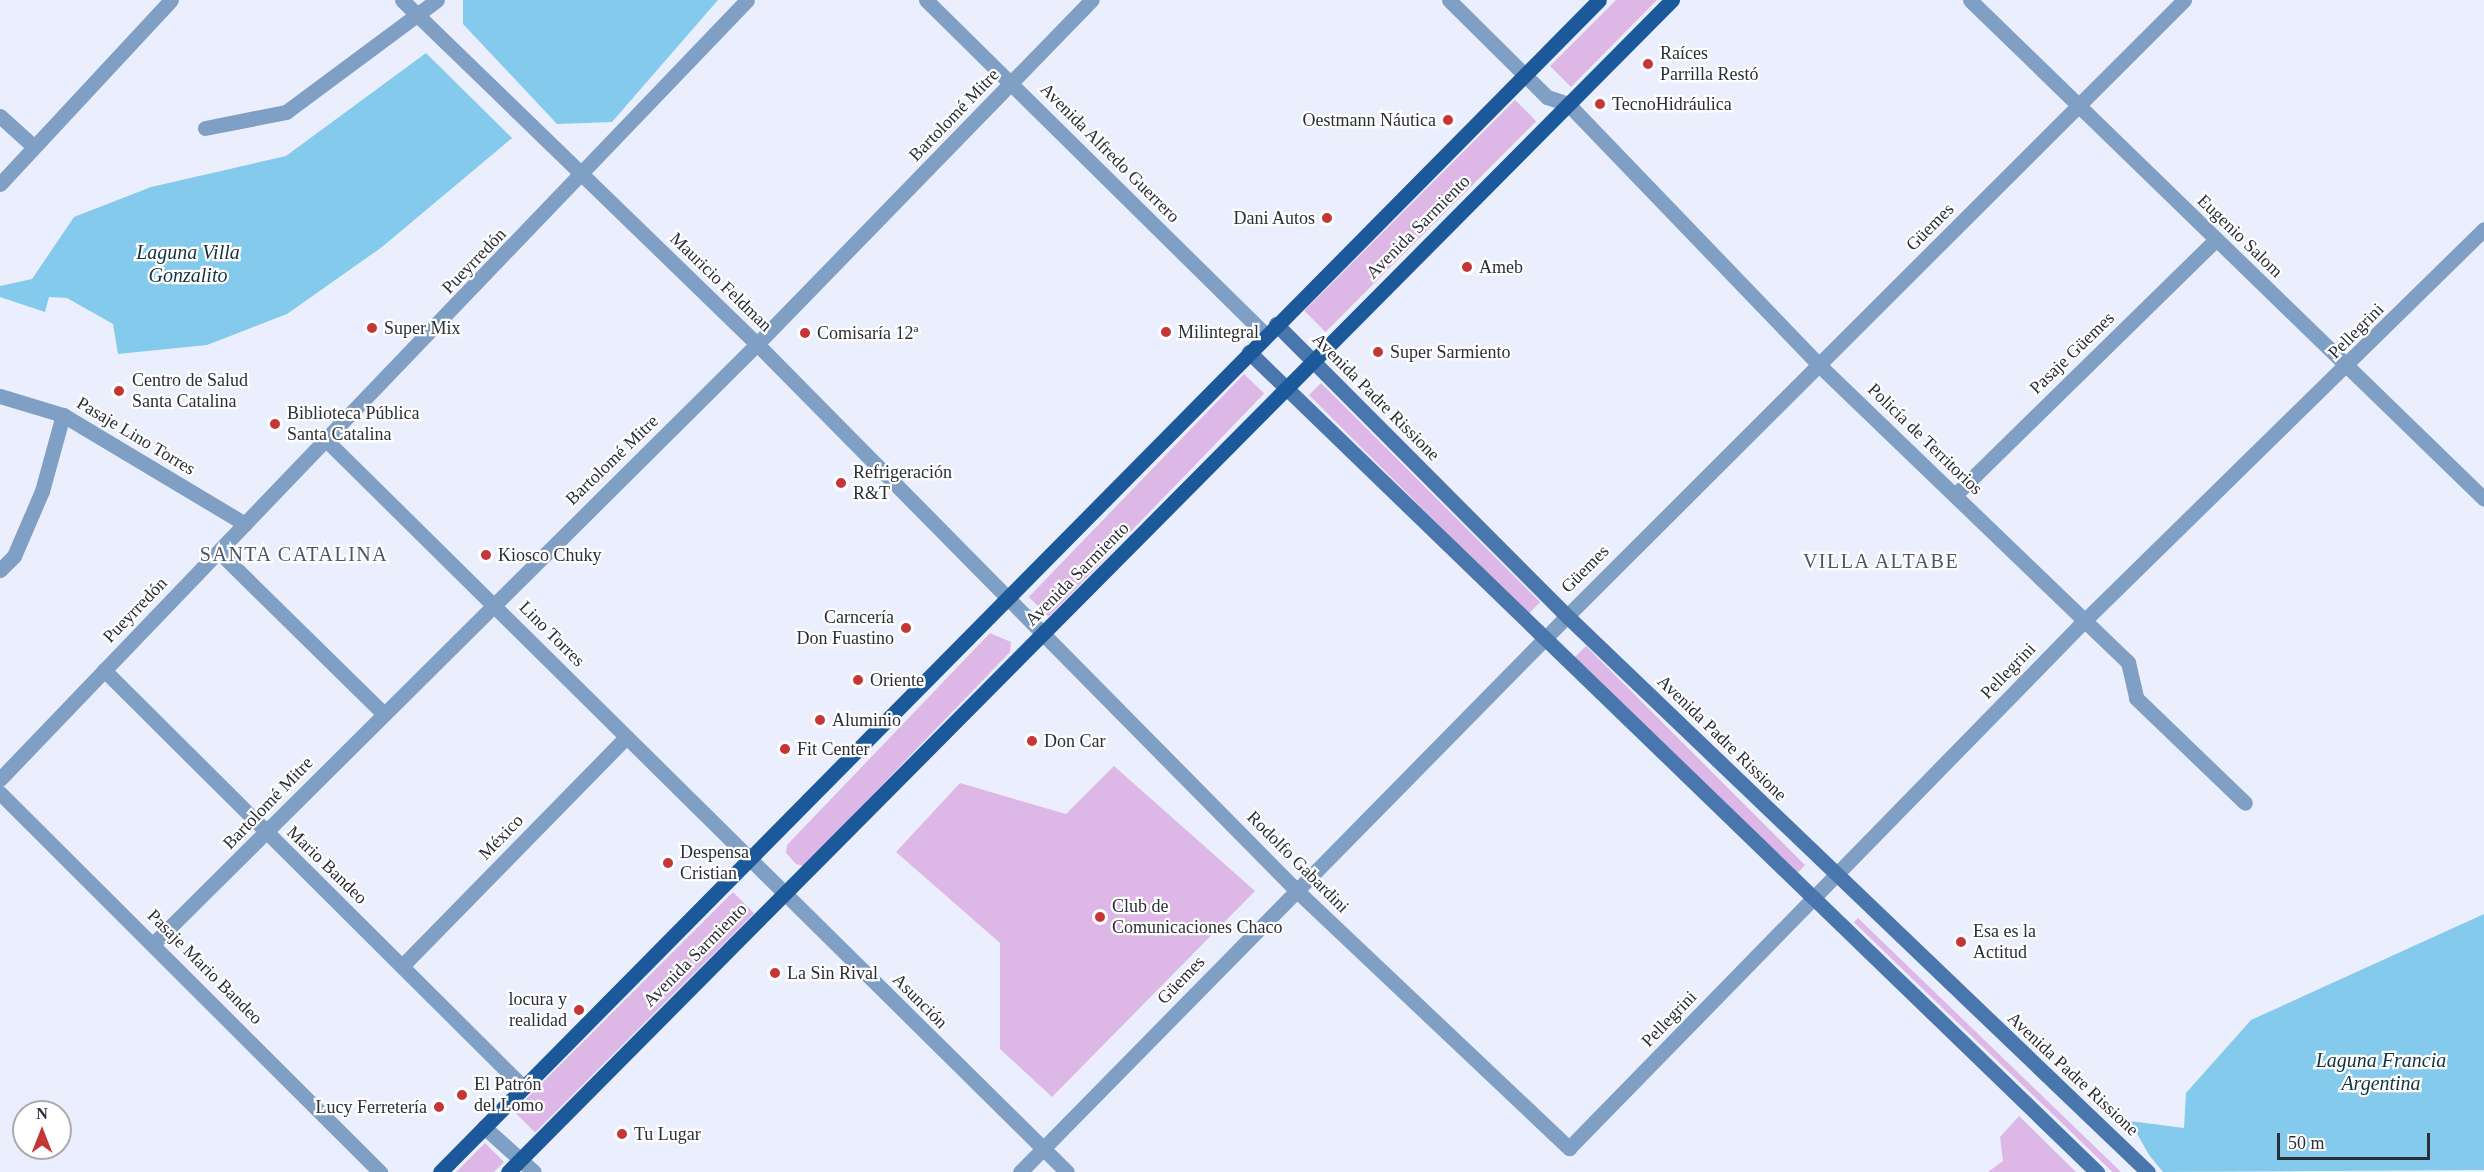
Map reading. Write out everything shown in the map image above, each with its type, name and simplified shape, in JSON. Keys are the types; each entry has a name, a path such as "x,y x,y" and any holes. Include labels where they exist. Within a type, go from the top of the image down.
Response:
{"main road":[{"name":"Avenida Sarmiento","path":"440,1172 748,855 1599,0"},
{"name":"Avenida Sarmiento","path":"508,1172 782,894 1045,634 1672,0"},
{"name":"Avenida Padre Rissione","path":"1271,330 1313,361 1567,616 2148,1172"},
{"path":"1249,352 1288,386 1813,899 2097,1172"}],"street":[{"path":"0,184 32,146 171,0"},
{"name":"Mauricio Feldman","path":"402,0 757,344 1008,596"},
{"path":"205,128 286,112 420,17 437,0"},
{"name":"Pueyrredón","path":"0,779 583,176 747,0"},
{"name":"Avenida Alfredo Guerrero","path":"926,0 1271,330"},
{"name":"Bartolomé Mitre","path":"154,943 266,834 382,713 757,344 1092,0"},
{"path":"1449,0 1547,97 1568,104"},
{"name":"Eugenio Salom","path":"1970,0 2484,499"},
{"name":"Güemes","path":"1020,1172 1567,616 2184,0"},
{"name":"Policía de Territorios","path":"1568,104 1819,365 1956,494 2083,622 2128,662 2136,698 2245,803"},
{"path":"0,116 32,146"},
{"name":"Pellegrini","path":"1569,1148 2083,622 2347,368 2484,229"},
{"name":"Pasaje Güemes","path":"1956,494 2216,240"},
{"name":"Pasaje Lino Torres","path":"0,396 63,415 245,524"},
{"path":"0,570 14,556 42,491 63,415"},
{"name":"Lino Torres","path":"327,441 748,855"},
{"path":"219,552 382,713"},
{"name":"Rodolfo Gabardini","path":"1008,596 1296,890 1569,1148"},
{"name":"Mario Bandeo","path":"104,670 266,834 403,965 523,1087"},
{"name":"México","path":"403,965 626,737"},
{"name":"Pasaje Mario Bandeo","path":"0,793 154,943 380,1172"},
{"name":"Asunción","path":"748,855 782,894 1067,1172"},
{"path":"484,1127 534,1172"}],"shaded area":[{"path":"1616,0 1657,0 1571,87 1550,66"},
{"path":"1515,100 1536,121 1325,332 1304,311"},
{"path":"1244,374 1264,393 1049,616 1029,597"},
{"path":"1321,383 1540,602 1528,614 1309,395"},
{"path":"990,633 1011,642 1010,652 804,866 796,864 786,853 787,845"},
{"path":"1586,646 1805,865 1794,877 1575,657"},
{"name":"Club de Comunicaciones Chaco","path":"1114,766 1255,891 1052,1097 1000,1049 1000,943 896,852 960,783 1066,814"},
{"path":"733,892 754,913 535,1132 514,1111"},
{"path":"1858,918 2121,1172 2112,1172 1854,922"},
{"path":"2019,1116 2076,1172 1988,1172 2003,1161 2000,1137"},
{"path":"485,1143 504,1162 494,1172 456,1172"}],"water":[{"path":"463,0 718,0 612,122 557,124 463,24"},
{"name":"Laguna Villa Gonzalito","path":"426,53 512,138 382,247 287,314 207,345 118,354 113,324 67,298 49,297 45,312 0,297 0,286 32,279 74,217 151,187 286,156"},
{"name":"Laguna Francia Argentina","path":"2484,914 2484,1170 2163,1172 2149,1155 2130,1121 2184,1128 2186,1093 2251,1020"}],"place":[{"name":"Raíces Parrilla Restó","path":"1648,64"},
{"name":"TecnoHidráulica","path":"1600,104"},
{"name":"Oestmann Náutica","path":"1448,120"},
{"name":"Dani Autos","path":"1327,218"},
{"name":"Ameb","path":"1467,267"},
{"name":"Super Mix","path":"372,328"},
{"name":"Milintegral","path":"1166,332"},
{"name":"Comisaría 12ª","path":"805,333"},
{"name":"Super Sarmiento","path":"1378,352"},
{"name":"Centro de Salud Santa Catalina","path":"119,391"},
{"name":"Biblioteca Pública Santa Catalina","path":"275,424"},
{"name":"Refrigeración R&T","path":"841,483"},
{"name":"Kiosco Chuky","path":"486,555"},
{"name":"Carncería Don Fuastino","path":"906,628"},
{"name":"Oriente","path":"858,680"},
{"name":"Aluminio","path":"820,720"},
{"name":"Don Car","path":"1032,741"},
{"name":"Fit Center","path":"785,749"},
{"name":"Despensa Cristian","path":"668,863"},
{"name":"Club de Comunicaciones Chaco","path":"1100,917"},
{"name":"Esa es la Actitud","path":"1961,942"},
{"name":"La Sin Rival","path":"775,973"},
{"name":"locura y realidad","path":"579,1010"},
{"name":"El Patrón del Lomo","path":"462,1095"},
{"name":"Lucy Ferretería","path":"439,1107"},
{"name":"Tu Lugar","path":"622,1134"}],"district":[{"name":"SANTA CATALINA","path":"294,554"},
{"name":"VILLA ALTABE","path":"1881,561"}]}
